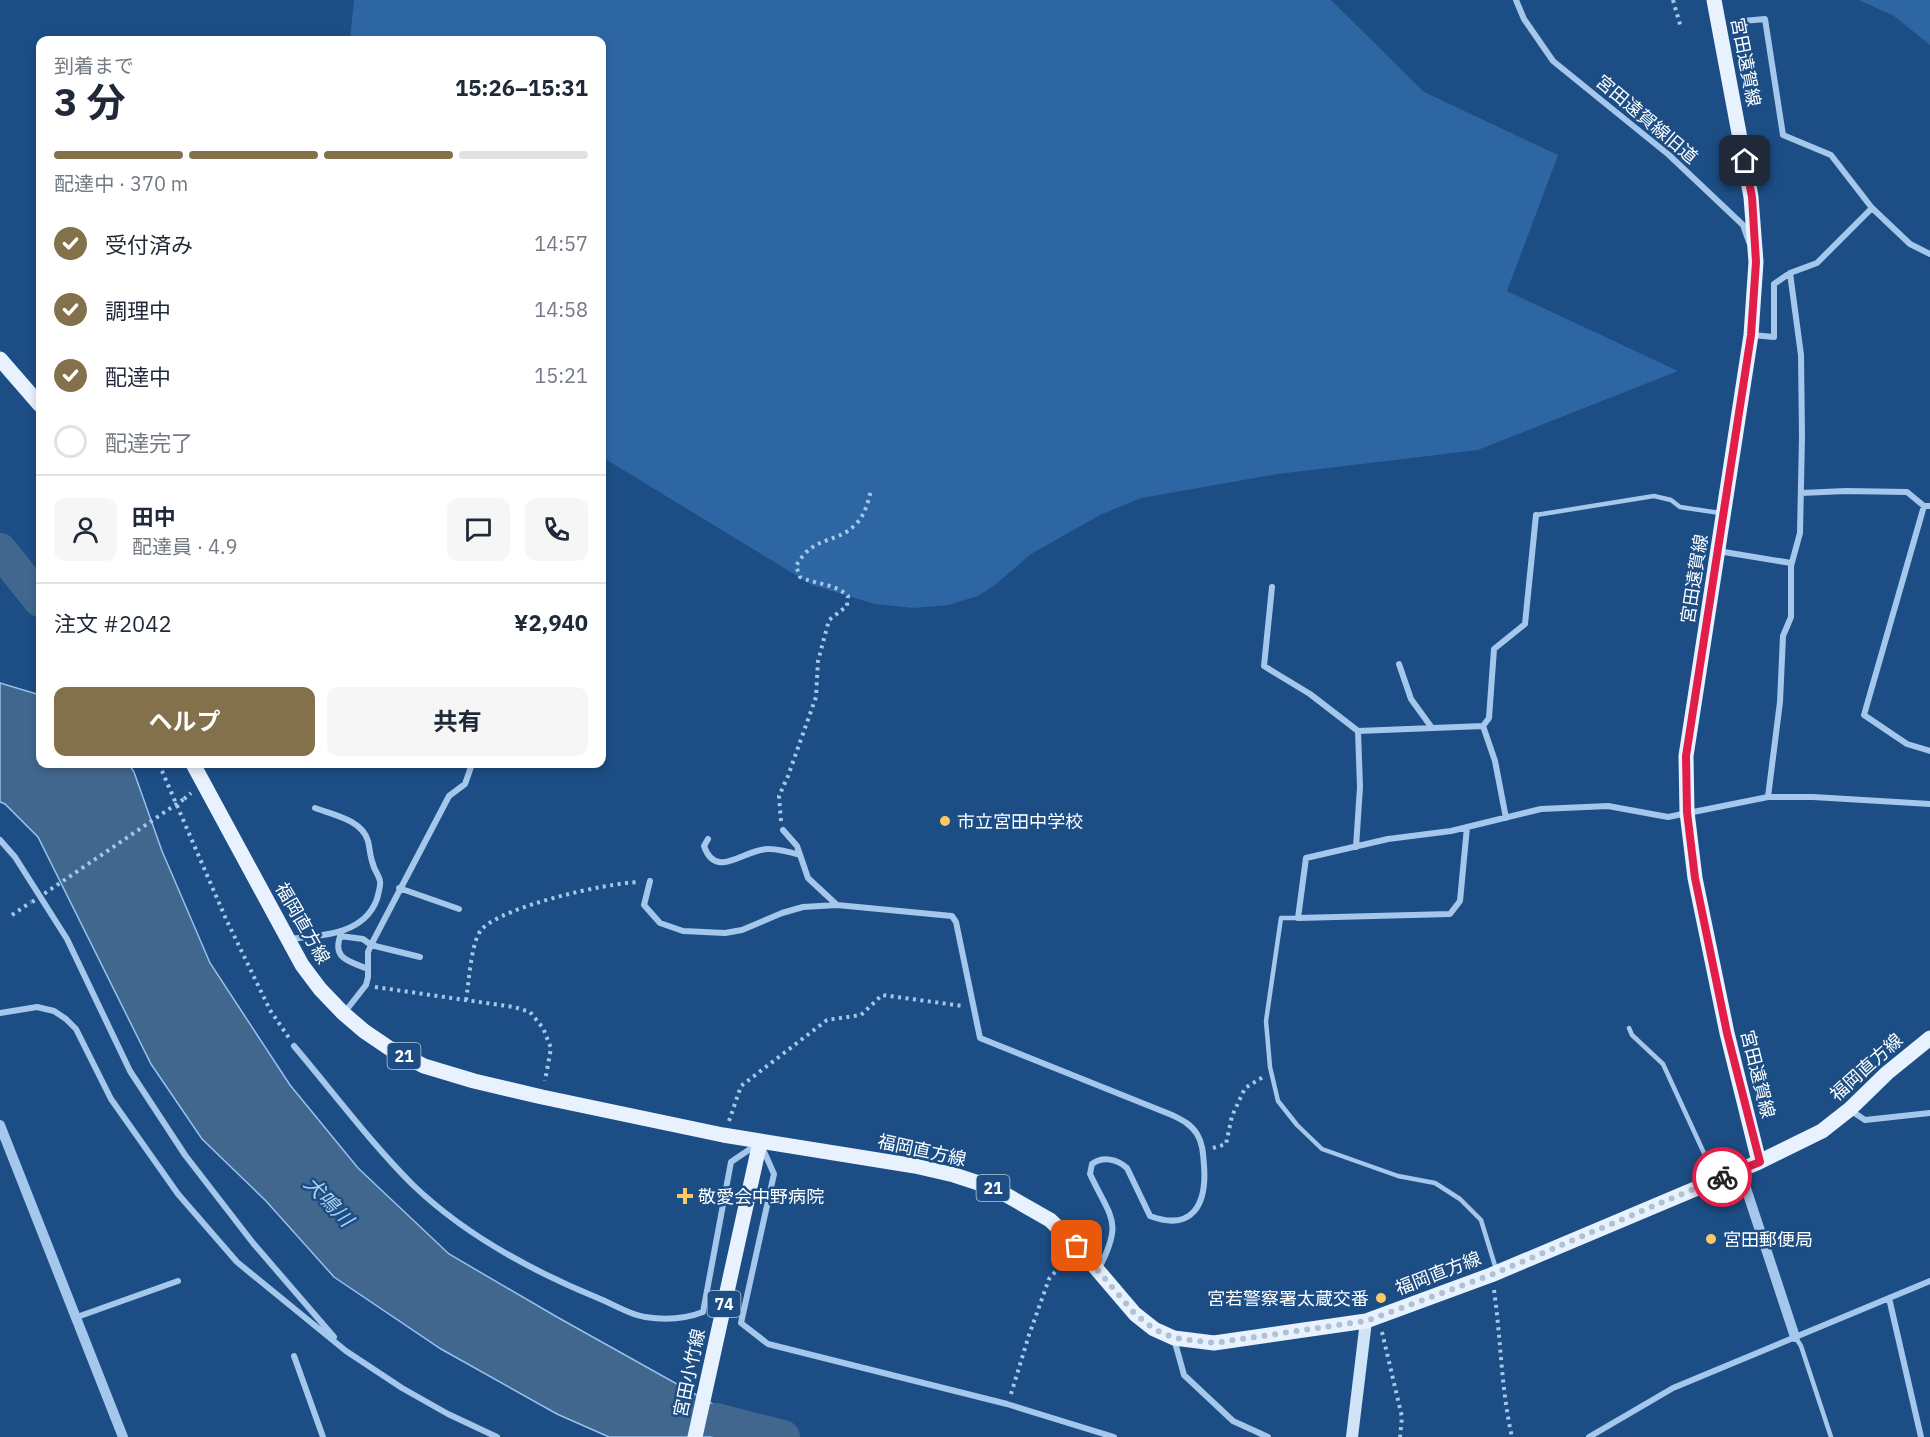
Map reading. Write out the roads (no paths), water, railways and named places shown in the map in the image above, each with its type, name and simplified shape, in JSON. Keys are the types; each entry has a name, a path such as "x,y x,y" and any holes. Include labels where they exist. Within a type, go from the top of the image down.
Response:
{"main road":[{"name":"宮田遠賀線","path":"1714,0 1752,197 1756,262 1751,335 1686,756 1687,812 1695,878 1727,1033 1760,1162"},
{"path":"0,359 36,400"},
{"name":"福岡直方線","path":"195,768 302,965 320,989 343,1013 389,1048 424,1066 474,1082 723,1135 915,1166 954,1174 994,1188 1050,1220 1077,1246 1135,1314 1154,1329 1174,1338 1214,1343 1372,1319 1494,1273 1760,1162 1822,1131 1930,1038"},
{"name":"宮田小竹線","path":"695,1437 760,1142"},
{"path":"1352,1437 1372,1319"}],"street":[{"name":"宮田遠賀線旧道","path":"1516,0 1524,18 1553,61 1669,154 1743,225 1756,262"},
{"path":"1743,21 1765,19 1784,135 1831,155 1872,208 1910,244 1930,254"},
{"path":"1751,335 1774,337 1774,284 1790,273 1817,263 1872,208"},
{"path":"1790,273 1800,355 1801,493 1800,533 1790,567"},
{"path":"1801,493 1907,492 1927,506 1864,715 1906,744 1930,751"},
{"path":"1483,726 1489,718 1494,649 1525,624 1536,514"},
{"path":"1718,551 1791,563 1791,617 1783,636 1780,702 1768,797"},
{"path":"1272,587 1264,666 1310,694 1358,731 1483,726"},
{"path":"1399,664 1411,699 1432,728"},
{"path":"1483,726 1495,761 1506,818"},
{"path":"1356,846 1360,787 1358,731"},
{"path":"343,1013 366,985 368,952 399,888 449,796 465,784 471,768"},
{"path":"1467,827 1460,901 1450,914 1298,918 1306,858 1388,839 1467,827 1541,809 1608,806 1668,817 1768,797 1814,797 1930,804"},
{"path":"315,808 352,822 363,830 368,841 373,864 381,883 373,908 367,917 342,933 337,945 338,952 343,958 368,969"},
{"path":"783,830 797,846 808,878 837,905"},
{"path":"708,839 704,846 707,856 715,862 726,863 766,849 800,855"},
{"path":"0,840 15,857 67,939 130,1071 185,1155 253,1243 346,1351"},
{"path":"650,881 644,906 660,923 683,930 725,933 752,927 782,913 803,907 837,905 952,916 956,922 980,1038 1172,1115 1189,1124 1202,1143 1204,1192 1200,1205 1178,1221 1166,1222 1150,1216 1127,1168 1121,1162 1098,1160 1092,1164 1090,1174 1108,1207 1113,1226 1110,1247 1098,1270"},
{"path":"399,888 459,909"},
{"path":"289,939 342,933 363,939 371,945 420,957"},
{"path":"0,1013 37,1007 54,1011 66,1019 76,1029 111,1100 178,1194 237,1262 346,1351 402,1388 448,1414 497,1437"},
{"path":"294,1046 413,1185 452,1218 505,1253 555,1281 643,1317 687,1318 703,1312 731,1162 760,1142 774,1174 741,1323 768,1344 1007,1404 1114,1437"},
{"path":"1850,1109 1864,1120 1930,1113"},
{"path":"0,1125 123,1437"},
{"path":"1740,1170 1795,1337"},
{"path":"77,1317 178,1281"},
{"path":"1588,1437 1672,1388 1930,1281"},
{"path":"1889,1298 1921,1437"},
{"path":"1174,1338 1184,1375 1233,1420 1268,1437"},
{"path":"294,1356 323,1437"}],"lane":[{"path":"1536,514 1654,496 1671,500 1680,507 1724,513"},
{"path":"1298,918 1281,918 1266,1021 1278,1101 1297,1125 1322,1149 1398,1176 1435,1183 1461,1199 1481,1220 1494,1273"},
{"path":"1629,1028 1632,1035 1663,1064 1716,1179"},
{"path":"1795,1337 1801,1346 1831,1437"}],"water":[{"path":"0,683 36,694 36,768 132,768 162,851 210,963 290,1085 358,1168 449,1254 772,1437 609,1437 557,1414 441,1349 334,1277 266,1201 202,1139 151,1064 38,837 5,804 0,802"}],"waterway":[{"path":"0,550 36,595"},
{"name":"犬鳴川","path":"716,1420 783,1437"}],"place":[{"name":"市立宮田中学校","path":"945,821"},
{"name":"敬愛会中野病院","path":"685,1196"},
{"name":"宮田郵便局","path":"1711,1239"},
{"name":"宮若警察署太蔵交番","path":"1381,1298"}]}
